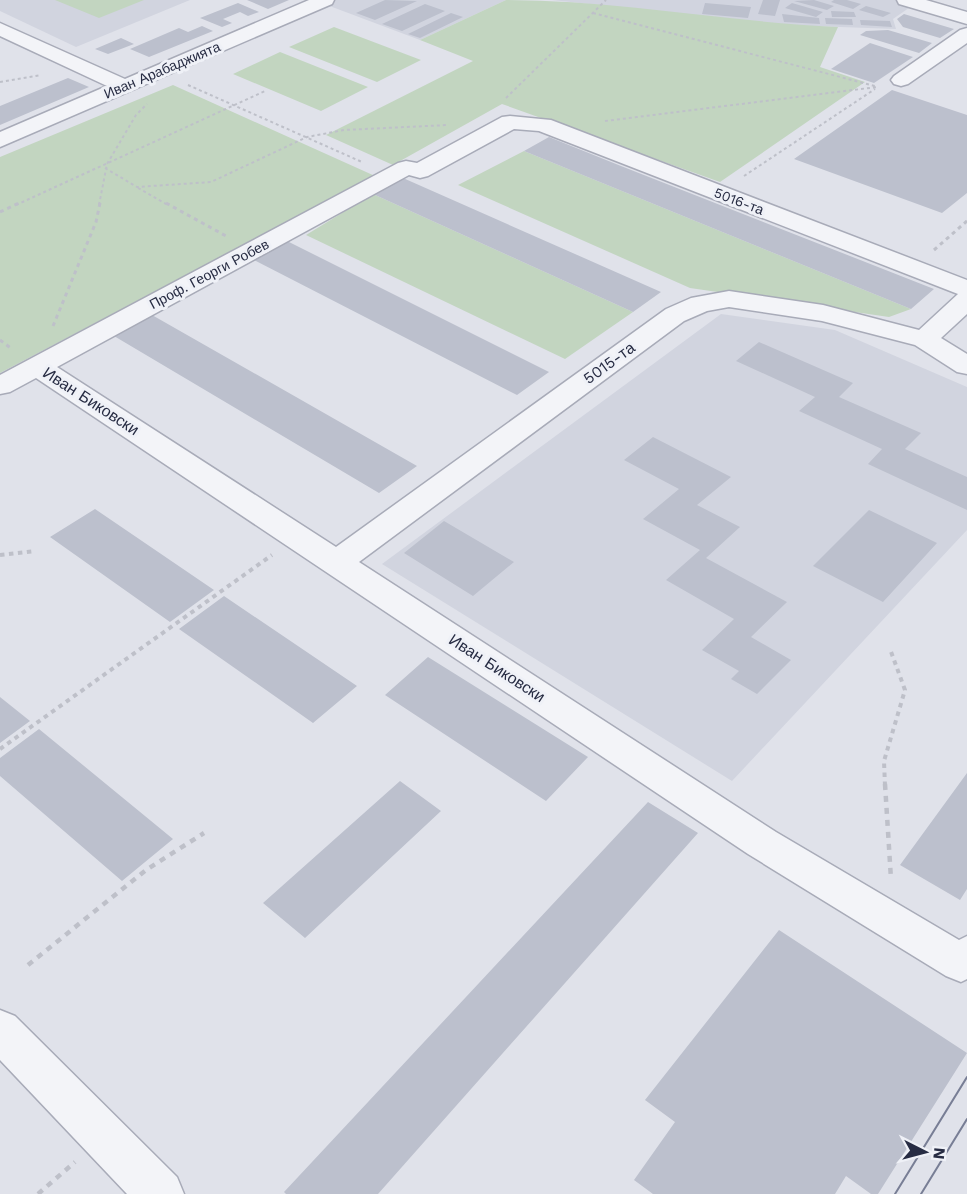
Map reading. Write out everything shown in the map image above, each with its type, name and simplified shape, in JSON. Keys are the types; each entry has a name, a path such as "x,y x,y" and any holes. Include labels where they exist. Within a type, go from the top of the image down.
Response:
{"street":[{"name":"Иван Арабаджията","path":"0,140 325,0"},
{"path":"906,0 967,18"},
{"path":"901,80 958,49 967,34"},
{"path":"5,36 124,86"},
{"name":"Проф. Георги Робев","path":"0,386 406,168 420,171 510,122"},
{"name":"5016-та","path":"510,122 543,124 967,289"},
{"name":"5015-та","path":"336,563 675,315 700,304 729,299 823,313 924,339"},
{"path":"967,300 924,339 967,366"},
{"name":"Иван Биковски","path":"37,366 762,843 894,922 964,959"},
{"path":"0,1030 160,1194"}],"path":[{"path":"510,122 502,104 503,101 606,0"},
{"path":"593,13 878,87 719,193"},
{"path":"158,72 393,176"},
{"path":"37,366 96,222 105,168 136,115 166,84 158,72"},
{"path":"0,212 265,91"},
{"path":"137,187 211,182 307,137"},
{"path":"105,168 252,251"},
{"path":"914,268 967,221"},
{"path":"0,749 297,537"},
{"path":"0,555 35,551"},
{"path":"890,649 905,690 884,761 894,922"},
{"path":"28,965 146,870 204,833"},
{"path":"38,1194 80,1157"}],"shaded area":[{"path":"0,0 190,0 76,47 0,11"},
{"path":"325,0 506,0 420,40 319,2"},
{"path":"552,0 905,0 916,3 893,19 896,29 784,25"},
{"path":"721,314 835,330 967,387 967,530 732,781 382,564"}],"green space":[{"path":"55,0 144,0 99,18"},
{"path":"506,0 630,7 755,21 838,27 820,67 865,82 720,182 502,104 393,165 326,135 473,61 420,40"},
{"path":"334,27 421,60 377,82 289,47"},
{"path":"280,52 368,87 321,111 233,74"},
{"path":"173,85 375,176 0,373 0,157"},
{"path":"524,151 911,309 889,317 690,288 458,185"},
{"path":"373,194 633,312 565,359 306,235"}],"building":[{"path":"247,0 289,0 268,9"},
{"path":"385,0 417,1 375,20 356,13"},
{"path":"763,0 780,0 775,16 758,14"},
{"path":"814,0 834,6 827,10 794,1"},
{"path":"847,0 861,4 853,9 831,2"},
{"path":"238,3 259,12 248,16 240,12 223,19 232,23 222,27 200,18"},
{"path":"705,3 751,7 748,18 702,14"},
{"path":"792,3 823,12 816,17 785,8"},
{"path":"425,4 445,11 402,31 382,24"},
{"path":"866,6 891,13 883,17 859,10"},
{"path":"831,11 854,12 856,17 832,17"},
{"path":"451,13 463,17 420,38 408,34"},
{"path":"782,14 819,18 820,24 784,22"},
{"path":"904,14 954,29 940,38 903,27 897,19"},
{"path":"825,18 852,19 853,25 826,24"},
{"path":"860,20 890,21 892,27 861,25"},
{"path":"202,26 213,31 149,57 130,49 179,28 188,32"},
{"path":"888,30 932,43 919,53 860,35 866,31"},
{"path":"121,38 134,44 108,54 95,49"},
{"path":"870,43 913,57 874,83 831,69"},
{"path":"68,78 89,87 0,125 0,106"},
{"path":"892,90 967,115 967,193 942,213 794,159"},
{"path":"549,137 934,289 911,309 524,151"},
{"path":"403,178 661,292 633,312 373,194"},
{"path":"287,241 549,372 517,395 254,260"},
{"path":"152,315 417,466 379,493 114,336"},
{"path":"759,342 853,383 839,397 921,433 905,449 967,477 967,510 868,464 882,449 799,411 815,397 736,361"},
{"path":"653,437 731,477 697,505 740,527 706,558 787,602 751,637 791,660 757,694 731,679 739,671 702,650 734,619 666,580 700,550 643,519 679,489 624,460"},
{"path":"95,509 214,590 170,622 50,537"},
{"path":"869,510 937,543 883,602 813,566"},
{"path":"444,521 514,562 473,596 404,553"},
{"path":"224,596 357,686 313,723 179,629"},
{"path":"428,657 588,757 546,801 385,695"},
{"path":"0,697 30,721 0,743"},
{"path":"39,729 173,839 122,881 0,776 0,758"},
{"path":"967,773 967,889 960,900 900,865"},
{"path":"400,781 441,811 305,938 263,903"},
{"path":"648,802 698,833 378,1194 286,1194 284,1192"},
{"path":"779,930 967,1053 878,1194 871,1194 846,1176 835,1194 653,1194 634,1180 675,1122 645,1100"}],"tram line":[{"path":"895,1194 967,1077"},
{"path":"921,1194 967,1119"}]}
